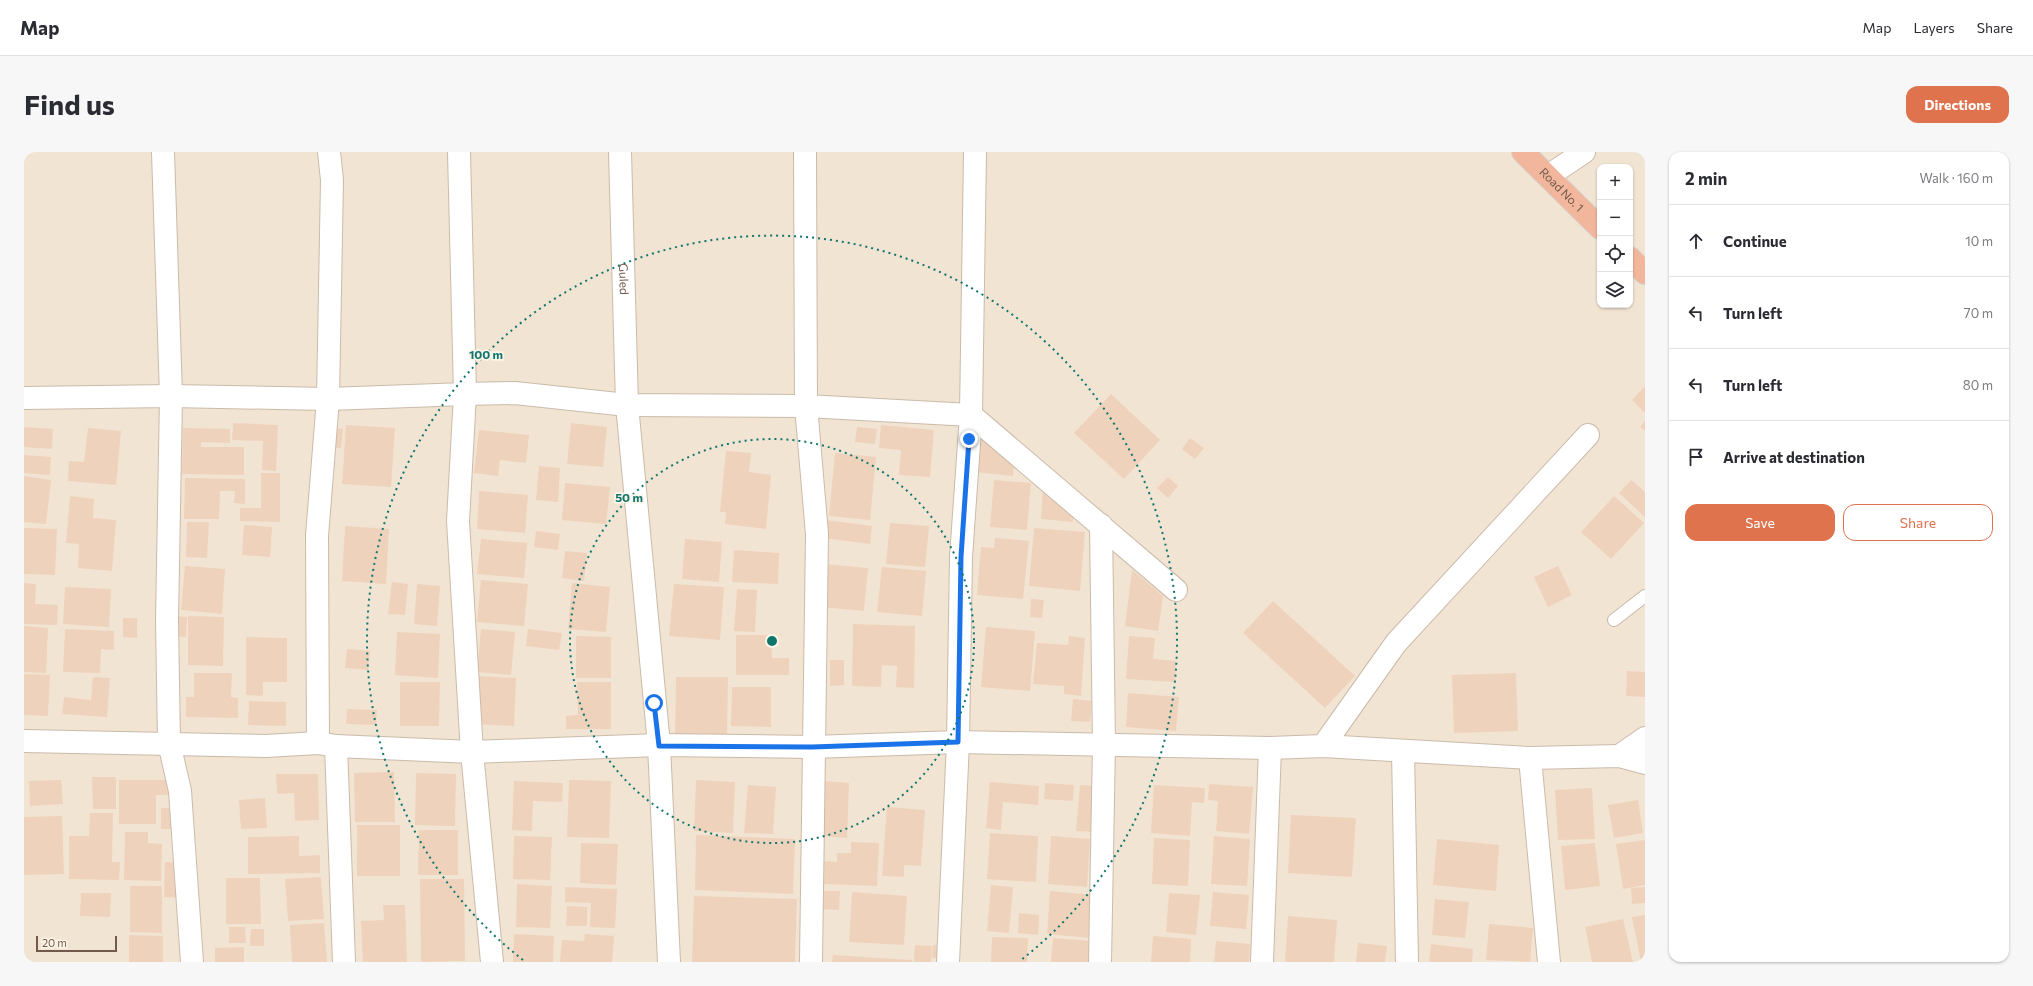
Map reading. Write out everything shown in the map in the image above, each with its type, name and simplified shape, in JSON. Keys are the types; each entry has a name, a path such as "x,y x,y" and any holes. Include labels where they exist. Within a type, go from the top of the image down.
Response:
{"highway":[{"name":"Road No. 1","path":"1523,152 1597,225"},
{"path":"1633,261 1645,273"}],"street":[{"path":"163,152 171,396 167,621 169,743 180,791 192,962"},
{"path":"329,152 332,180 328,399 317,536 327,745 344,962"},
{"path":"459,152 465,394 458,521 472,752 492,962"},
{"name":"Guled","path":"620,152 627,405 659,746 669,962"},
{"path":"805,152 806,406 817,534 817,599 812,747 811,962"},
{"path":"948,962 958,742 961,557 971,415 975,152"},
{"path":"1548,176 1584,152"},
{"path":"24,398 171,396 328,399 516,393 627,405 806,406 971,415 1176,590"},
{"path":"1323,746 1396,643 1588,435"},
{"path":"1100,962 1104,744 1101,525"},
{"path":"1619,756 1645,738"},
{"path":"24,741 266,746 327,745 472,752 659,746 812,747 958,742 1270,748 1323,746 1530,758 1619,756 1645,763"},
{"path":"1262,962 1270,748"},
{"path":"1403,751 1407,962"},
{"path":"1530,758 1549,962"}],"lane":[{"path":"1614,620 1645,596"}],"shaded area":[{"path":"24,152 1645,152 1645,962 24,962"}],"building":[{"path":"1645,386 1645,413 1632,400"},
{"path":"1111,394 1160,440 1124,479 1074,433"},
{"path":"1645,421 1645,431 1640,427"},
{"path":"233,423 278,425 276,471 262,470 263,441 232,440"},
{"path":"571,423 607,427 603,467 567,464"},
{"path":"346,425 395,428 391,487 342,484"},
{"path":"881,425 934,430 930,477 899,475 901,450 879,448"},
{"path":"24,427 53,429 52,449 24,447"},
{"path":"329,427 343,429 341,448 327,447"},
{"path":"857,427 877,429 875,444 855,442"},
{"path":"88,428 121,431 116,485 68,481 69,461 84,462"},
{"path":"183,428 230,429 230,443 201,442 201,447 244,447 244,475 182,474"},
{"path":"479,430 529,435 526,463 500,460 498,476 474,473"},
{"path":"979,435 1014,464 1013,476 975,472"},
{"path":"1190,438 1204,448 1195,459 1182,449"},
{"path":"726,451 751,453 749,472 771,475 766,529 725,524 726,512 720,512"},
{"path":"835,453 876,457 870,520 829,516"},
{"path":"24,455 51,457 50,475 24,473"},
{"path":"539,466 560,468 558,502 536,500"},
{"path":"261,473 280,473 280,522 240,521 240,508 261,508"},
{"path":"24,476 51,480 46,524 24,522"},
{"path":"1168,477 1178,486 1168,498 1157,488"},
{"path":"185,478 245,479 245,504 234,503 235,491 220,491 219,519 184,519"},
{"path":"994,480 1031,483 1027,530 990,527"},
{"path":"1631,480 1645,492 1645,517 1619,493"},
{"path":"565,483 610,487 606,524 562,520"},
{"path":"1043,488 1073,511 1073,522 1041,519"},
{"path":"479,491 528,495 525,533 477,529"},
{"path":"70,496 94,499 93,518 116,520 112,571 78,568 79,544 66,543"},
{"path":"1614,496 1644,523 1611,559 1581,532"},
{"path":"826,520 872,526 870,544 824,538"},
{"path":"187,522 209,522 207,558 186,557"},
{"path":"890,523 929,526 925,567 886,564"},
{"path":"244,525 272,527 270,557 242,555"},
{"path":"345,526 389,529 386,584 342,581"},
{"path":"24,528 57,529 55,575 24,574"},
{"path":"1034,528 1085,532 1080,591 1029,586"},
{"path":"536,531 560,534 558,550 534,547"},
{"path":"995,538 1029,541 1023,599 977,595 981,547 994,548"},
{"path":"481,539 527,543 524,578 477,574"},
{"path":"685,539 722,542 719,582 682,579"},
{"path":"734,550 779,553 778,584 732,582"},
{"path":"565,551 587,553 584,581 562,578"},
{"path":"824,564 868,568 864,611 820,607"},
{"path":"185,566 225,569 222,614 181,610"},
{"path":"1558,566 1572,595 1548,607 1534,577"},
{"path":"882,567 926,571 922,616 877,612"},
{"path":"1132,570 1163,596 1158,631 1125,626"},
{"path":"481,580 528,584 524,626 477,622"},
{"path":"392,582 408,584 405,615 388,614"},
{"path":"24,583 36,584 35,604 58,605 57,625 24,624"},
{"path":"572,583 610,587 606,632 568,629"},
{"path":"417,584 440,586 437,626 414,624"},
{"path":"674,584 724,587 720,640 669,636"},
{"path":"65,587 111,589 109,627 63,624"},
{"path":"737,589 757,590 755,632 734,631"},
{"path":"1031,599 1044,600 1042,618 1030,617"},
{"path":"1273,601 1355,676 1325,708 1243,633"},
{"path":"171,616 187,617 186,637 171,636"},
{"path":"188,616 224,617 223,666 188,665"},
{"path":"123,618 137,618 137,638 123,637"},
{"path":"853,624 915,626 914,688 896,687 897,666 882,665 881,687 852,686"},
{"path":"24,626 48,628 46,673 24,672"},
{"path":"986,627 1035,631 1030,691 981,687"},
{"path":"65,629 114,631 114,650 101,649 100,673 63,672"},
{"path":"481,629 515,632 511,675 477,672"},
{"path":"528,629 562,633 559,650 526,646"},
{"path":"397,632 440,634 438,678 395,675"},
{"path":"736,635 771,635 772,658 789,658 789,675 736,675"},
{"path":"576,636 611,637 611,678 576,678"},
{"path":"1069,636 1085,638 1081,696 1064,694 1064,686 1033,684 1037,643 1068,645"},
{"path":"1129,636 1155,638 1153,659 1176,661 1175,682 1126,679"},
{"path":"246,637 287,638 287,682 263,682 263,696 246,695"},
{"path":"347,649 370,651 368,670 345,668"},
{"path":"830,660 844,660 844,685 830,686"},
{"path":"1627,671 1645,672 1645,697 1626,696"},
{"path":"194,673 232,673 231,697 238,698 238,718 186,717 186,697 194,697"},
{"path":"1516,673 1518,731 1454,733 1452,675"},
{"path":"24,674 50,675 48,716 24,715"},
{"path":"477,676 516,678 514,726 475,724"},
{"path":"93,677 110,678 107,717 62,714 64,697 91,700"},
{"path":"676,677 728,677 727,737 675,737"},
{"path":"400,682 440,682 439,726 400,726"},
{"path":"577,682 611,682 611,729 566,729 566,716 578,715"},
{"path":"732,687 771,687 771,727 731,726"},
{"path":"1128,693 1179,697 1176,731 1126,727"},
{"path":"1073,699 1092,701 1090,722 1071,721"},
{"path":"249,701 286,702 286,726 248,725"},
{"path":"347,709 377,710 376,725 346,724"},
{"path":"394,772 395,822 355,822 354,773"},
{"path":"416,773 456,774 455,826 415,825"},
{"path":"276,774 318,774 319,820 295,821 294,793 277,794"},
{"path":"92,777 116,777 116,809 93,809"},
{"path":"61,780 63,804 30,806 29,781"},
{"path":"119,780 175,780 175,795 156,795 156,824 119,824"},
{"path":"569,780 611,781 609,838 567,837"},
{"path":"696,780 735,782 733,833 694,831"},
{"path":"514,781 563,783 562,802 533,801 532,831 512,830"},
{"path":"823,781 849,783 847,838 821,836"},
{"path":"990,782 1039,786 1038,805 1003,802 1001,830 986,828"},
{"path":"1045,783 1074,785 1073,801 1044,799"},
{"path":"1209,784 1253,787 1249,834 1216,831 1218,801 1208,800"},
{"path":"748,785 776,787 773,834 744,833"},
{"path":"1080,785 1096,786 1092,832 1076,831"},
{"path":"1154,785 1205,788 1204,803 1192,802 1190,836 1151,833"},
{"path":"1592,788 1595,839 1558,840 1555,790"},
{"path":"265,798 267,828 241,829 239,800"},
{"path":"1638,800 1643,833 1614,838 1608,805"},
{"path":"887,807 925,810 921,866 904,865 904,877 882,876"},
{"path":"161,808 178,808 178,829 161,829"},
{"path":"90,813 113,813 112,862 120,862 119,880 69,879 69,836 89,836"},
{"path":"1291,815 1356,818 1352,877 1288,873"},
{"path":"62,816 64,874 24,875 24,817"},
{"path":"357,825 400,825 400,876 357,876"},
{"path":"419,830 458,830 458,875 418,875"},
{"path":"125,832 148,832 148,843 162,844 161,881 124,880"},
{"path":"990,833 1038,836 1036,882 987,879"},
{"path":"696,835 795,839 793,894 695,890"},
{"path":"299,836 299,856 320,855 320,873 248,874 248,837"},
{"path":"514,836 552,837 550,880 513,879"},
{"path":"1051,836 1090,839 1087,887 1048,884"},
{"path":"1214,836 1250,839 1247,886 1211,884"},
{"path":"1154,838 1190,840 1188,886 1152,884"},
{"path":"1437,839 1499,845 1496,891 1433,885"},
{"path":"1645,840 1645,885 1623,889 1616,844"},
{"path":"851,842 879,843 877,886 823,884 824,861 837,862 837,853 851,853"},
{"path":"581,843 618,844 616,885 580,883"},
{"path":"1595,843 1600,886 1565,890 1561,846"},
{"path":"165,862 183,863 183,898 164,897"},
{"path":"321,877 324,919 288,921 285,879"},
{"path":"226,878 260,878 261,924 226,924"},
{"path":"420,879 464,879 465,961 421,962"},
{"path":"517,884 552,886 550,928 516,927"},
{"path":"991,885 1013,887 1009,933 987,931"},
{"path":"130,886 162,886 162,933 130,932"},
{"path":"565,887 617,889 615,928 590,927 591,903 565,902"},
{"path":"1645,887 1645,903 1632,904 1631,888"},
{"path":"822,891 840,891 839,910 821,909"},
{"path":"1050,891 1094,895 1090,938 1047,934"},
{"path":"852,892 907,896 904,945 849,942"},
{"path":"1213,892 1249,895 1246,929 1210,926"},
{"path":"81,893 111,893 110,917 80,916"},
{"path":"1169,893 1200,895 1196,935 1166,932"},
{"path":"694,896 797,899 795,962 692,962"},
{"path":"1435,899 1469,902 1465,938 1432,935"},
{"path":"383,905 405,905 407,962 363,962 361,921 384,920"},
{"path":"567,906 587,907 587,926 566,926"},
{"path":"1019,913 1039,915 1038,935 1018,933"},
{"path":"1645,915 1645,962 1641,962 1632,917"},
{"path":"1288,916 1337,920 1334,962 1285,962"},
{"path":"1623,919 1633,962 1592,962 1585,927"},
{"path":"324,923 327,962 292,962 290,925"},
{"path":"1489,924 1533,928 1530,962 1486,960"},
{"path":"229,927 245,927 246,943 229,943"},
{"path":"251,929 264,929 264,946 250,946"},
{"path":"514,934 554,936 553,962 513,962"},
{"path":"585,934 614,936 612,962 560,962 562,940 584,941"},
{"path":"129,935 163,936 163,962 129,962"},
{"path":"1153,936 1191,939 1190,962 1151,962"},
{"path":"992,937 1028,938 1027,962 991,962"},
{"path":"1053,938 1092,941 1090,962 1051,962"},
{"path":"1216,941 1250,944 1249,962 1214,962"},
{"path":"1358,943 1387,946 1385,962 1356,962"},
{"path":"1431,944 1473,949 1472,962 1429,962"},
{"path":"915,945 932,946 931,962 914,962"},
{"path":"933,945 948,946 947,958 932,958"},
{"path":"244,947 244,962 215,962 215,948"},
{"path":"833,955 912,960 912,962 832,962"}],"route":[{"path":"654,703 659,746 812,747 958,742 961,557 969,439"}]}
